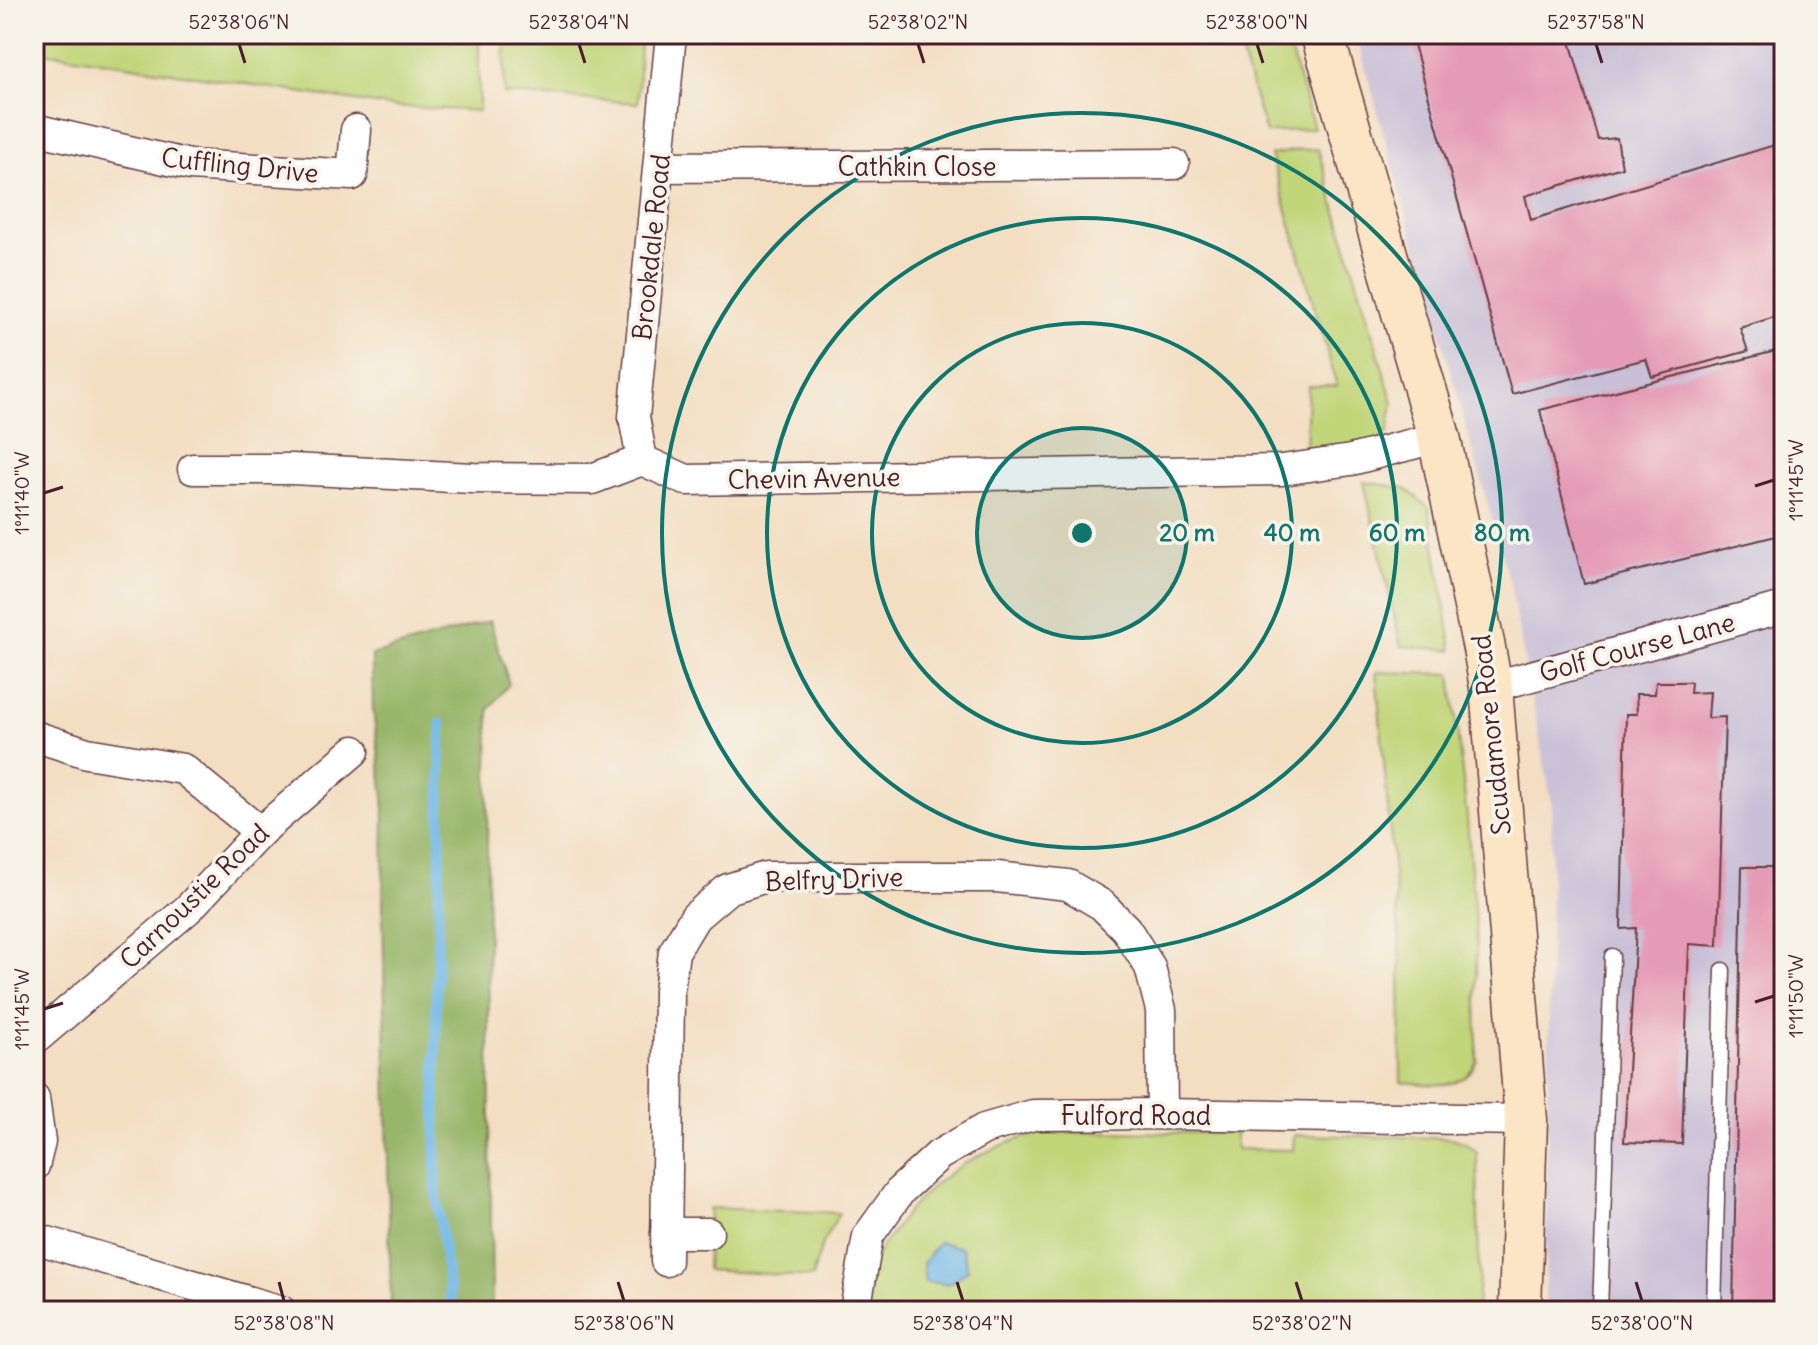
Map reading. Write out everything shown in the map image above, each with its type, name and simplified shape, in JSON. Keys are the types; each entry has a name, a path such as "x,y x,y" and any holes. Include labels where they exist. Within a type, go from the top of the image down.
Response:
{"street":[{"name":"Brookdale Road","path":"642,460 634,417 671,34"},
{"name":"Scudamore Road","path":"1322,34 1439,437 1491,687 1526,1120 1520,1311"},
{"name":"Cuffling Drive","path":"34,129 190,165 352,175 356,130"},
{"name":"Cathkin Close","path":"659,167 1174,164"},
{"name":"Chevin Avenue","path":"642,460 686,480 1282,470 1351,460 1439,437"},
{"path":"193,469 291,469 473,478 592,479 642,460"},
{"name":"Golf Course Lane","path":"1491,687 1784,607"},
{"path":"34,736 87,753 183,769 260,832"},
{"name":"Carnoustie Road","path":"34,1040 188,909 260,832 354,751"},
{"name":"Belfry Drive","path":"708,1233 666,1247 669,991 674,952 695,917 728,889 766,877 997,877 1068,885 1102,905 1126,929 1150,967 1161,1010 1162,1114"},
{"path":"34,1098 40,1142 34,1166"},
{"name":"Fulford Road","path":"855,1311 868,1236 901,1190 939,1155 984,1129 1033,1115 1526,1120"},
{"path":"34,1238 269,1309"}],"lane":[{"path":"1600,1311 1612,956"},
{"path":"1714,1311 1723,970"}],"shaded area":[{"path":"1356,34 1784,34 1784,1311 1545,1311 1552,803 1510,584"}],"green space":[{"path":"34,34 479,34 479,111 387,106 37,51 34,94"},
{"path":"505,34 640,35 638,103 504,94"},
{"path":"1235,34 1285,34 1314,128 1266,133"},
{"path":"1318,149 1393,403 1388,432 1369,446 1306,451 1308,386 1337,386 1271,155"},
{"path":"1364,482 1405,488 1429,508 1452,650 1401,646"},
{"path":"490,621 509,684 489,709 487,843 492,1311 391,1311 383,911 384,796 373,710 372,655"},
{"path":"1376,672 1451,674 1476,933 1477,1061 1463,1078 1445,1084 1401,1082 1400,944"},
{"path":"1046,1132 1235,1133 1236,1149 1293,1150 1294,1135 1452,1138 1466,1143 1477,1152 1477,1311 865,1311 876,1255 920,1198 957,1168 978,1156 999,1146"},
{"path":"709,1208 839,1213 822,1245 812,1277 707,1270"}],"water":[{"path":"939,1242 962,1248 968,1270 948,1284 925,1282 923,1263"}],"building":[{"path":"1411,34 1568,34 1598,140 1617,138 1622,167 1525,196 1531,220 1784,142 1784,314 1740,328 1748,351 1652,377 1646,359 1512,394"},
{"path":"1780,350 1784,365 1784,534 1584,584 1540,410"},
{"path":"1656,682 1691,682 1690,693 1710,692 1708,718 1725,717 1718,946 1689,944 1682,1144 1624,1142 1636,928 1621,929 1626,714 1637,714 1636,694 1655,694"},
{"path":"1742,867 1784,867 1784,1311 1733,1311"}],"waterway":[{"path":"441,723 436,1191 452,1311"}]}
